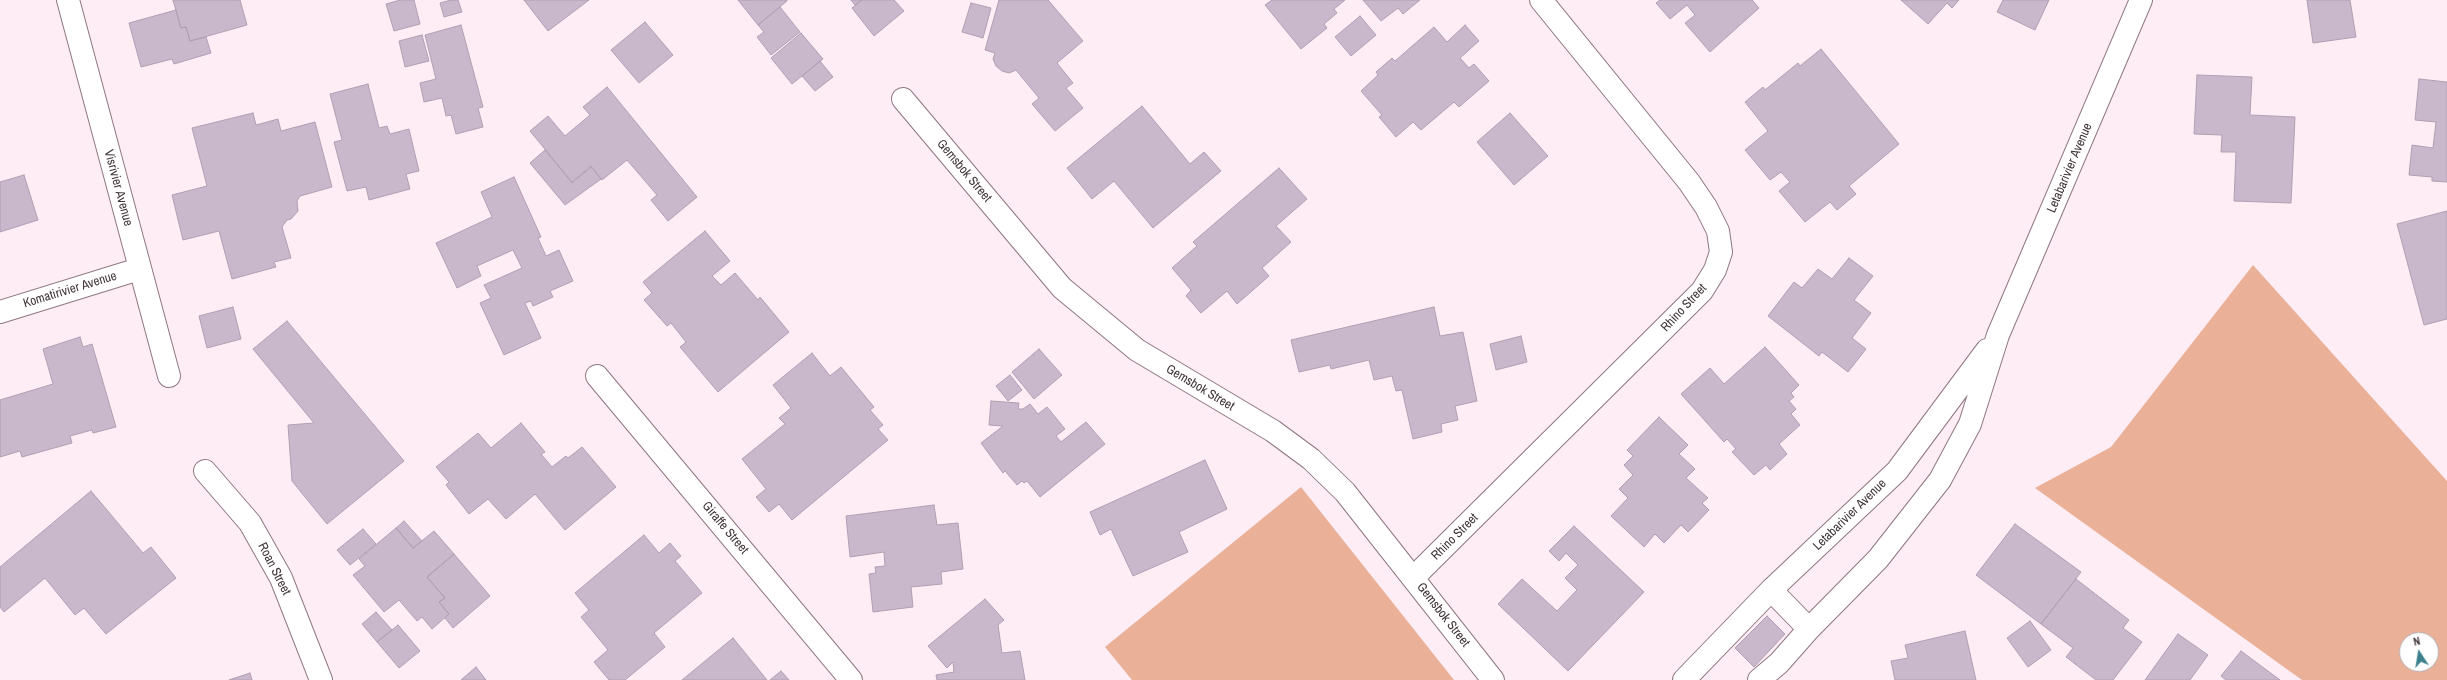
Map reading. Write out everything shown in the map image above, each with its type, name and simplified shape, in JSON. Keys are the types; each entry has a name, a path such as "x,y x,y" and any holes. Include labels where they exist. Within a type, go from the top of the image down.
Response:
{"street":[{"name":"Visrivier Avenue","path":"68,0 139,269 169,376"},
{"name":"Rhino Street","path":"1414,578 1702,291 1715,270 1721,252 1718,231 1706,207 1689,182 1541,0"},
{"name":"Letabarivier Avenue","path":"1759,680 1779,663 1808,629 1878,559 1940,480 1970,424 1998,335 2141,0"},
{"name":"Gemsbok Street","path":"903,99 1062,288 1137,350 1273,431 1312,459 1345,492 1493,680"},
{"name":"Komatirivier Avenue","path":"0,312 139,269"},
{"name":"Letabarivier Avenue","path":"1684,680 1771,590 1896,471 1998,335"},
{"name":"Giraffe Street","path":"597,376 851,680"},
{"name":"Roan Street","path":"205,471 250,523 281,578 321,680"},
{"path":"1771,590 1808,629"}],"shaded area":[{"path":"2253,265 2447,481 2447,680 2302,680 2035,488 2111,447"},
{"path":"1301,487 1454,680 1132,680 1105,647"}],"building":[{"path":"173,0 240,0 247,25 190,41 186,27 181,28"},
{"path":"400,0 414,0 420,24 394,31 386,4"},
{"path":"458,0 462,12 444,17 440,3"},
{"path":"524,0 589,0 548,31"},
{"path":"738,0 787,0 787,1 758,25"},
{"path":"851,0 862,0 855,5"},
{"path":"862,0 894,0 904,11 874,36 852,8"},
{"path":"999,0 1048,0 1083,41 1057,63 1073,83 1066,88 1083,108 1055,131 1032,104 1039,98 1016,70 1009,73 1002,71 996,66 993,59 995,53 985,50"},
{"path":"1272,0 1345,0 1334,9 1337,13 1324,24 1327,28 1301,49 1265,5"},
{"path":"1363,0 1420,0 1403,14 1398,8 1381,21"},
{"path":"1660,0 1752,0 1759,8 1710,52 1685,23 1695,15 1687,5 1670,19 1656,3"},
{"path":"1901,0 1959,0 1952,8 1947,3 1928,24"},
{"path":"2003,0 2049,0 2035,30 1997,12"},
{"path":"2307,0 2350,0 2356,37 2313,43"},
{"path":"971,3 991,8 983,38 962,32"},
{"path":"780,7 800,32 771,55 757,37 764,32 758,25"},
{"path":"176,10 181,28 186,27 190,41 206,37 211,53 174,64 172,59 141,67 129,23"},
{"path":"1360,16 1376,35 1351,56 1335,37"},
{"path":"645,22 673,55 639,83 611,50"},
{"path":"461,25 483,107 478,108 483,127 456,134 451,115 446,116 442,98 424,102 420,83 436,79 425,35"},
{"path":"1465,25 1479,41 1460,58 1469,68 1474,64 1489,81 1459,107 1454,102 1421,130 1413,122 1396,137 1379,117 1382,115 1361,91 1378,75 1376,72 1392,58 1395,61 1434,27 1447,42"},
{"path":"801,33 823,59 792,84 771,58"},
{"path":"422,35 429,61 405,67 399,41"},
{"path":"1821,49 1899,144 1849,186 1856,194 1837,210 1830,202 1805,222 1779,191 1790,182 1781,172 1770,180 1745,150 1768,131 1745,102 1763,87 1765,90 1798,63 1800,66"},
{"path":"820,61 833,77 815,91 802,76"},
{"path":"2197,75 2252,77 2250,115 2295,117 2291,203 2234,201 2236,152 2221,152 2222,135 2194,134"},
{"path":"2419,79 2447,82 2447,182 2432,181 2432,177 2409,175 2412,145 2433,148 2436,122 2415,120"},
{"path":"368,84 379,128 387,126 390,134 409,129 419,171 406,174 410,189 369,200 366,187 347,191 334,142 342,140 330,94"},
{"path":"607,87 697,197 668,221 651,200 657,195 627,160 602,180 591,166 572,182 530,131 548,116 565,136 590,115 583,107"},
{"path":"1142,106 1190,164 1204,152 1221,171 1153,228 1114,181 1092,199 1067,168"},
{"path":"253,113 256,125 278,119 281,131 315,122 332,187 300,196 297,201 298,211 291,219 287,220 282,227 291,258 274,262 276,267 232,279 219,231 183,240 172,195 207,186 192,128"},
{"path":"1510,113 1548,156 1514,185 1477,142"},
{"path":"545,150 572,183 591,167 601,179 565,205 530,163"},
{"path":"1279,168 1307,199 1276,226 1291,242 1262,268 1269,276 1237,304 1227,291 1201,313 1186,296 1191,290 1172,268 1197,246 1193,242"},
{"path":"24,175 38,220 0,232 0,182"},
{"path":"514,177 541,237 538,238 546,256 559,250 573,281 550,291 553,297 533,306 531,301 525,303 541,338 504,355 480,303 491,298 484,285 522,268 513,250 477,266 481,276 457,288 436,243 492,217 481,192"},
{"path":"2447,211 2447,319 2424,325 2397,224"},
{"path":"705,231 730,261 712,276 721,285 735,273 758,300 760,297 789,332 718,392 680,347 686,342 671,323 667,326 644,300 652,293 643,282"},
{"path":"1849,258 1873,276 1854,300 1871,313 1852,338 1866,349 1848,372 1822,352 1819,356 1768,316 1794,282 1802,288 1818,269 1832,279"},
{"path":"233,307 241,339 207,348 199,316"},
{"path":"1434,307 1440,336 1463,332 1477,401 1455,406 1458,420 1441,424 1442,432 1413,439 1402,390 1396,391 1392,376 1374,380 1369,360 1331,369 1330,365 1299,372 1291,340"},
{"path":"287,321 404,461 327,524 292,481 288,425 314,423 253,349"},
{"path":"1521,336 1527,362 1496,370 1490,344"},
{"path":"80,337 83,347 92,344 116,427 93,433 92,430 70,436 72,443 22,457 20,451 0,457 0,400 53,384 43,349"},
{"path":"1765,347 1799,385 1791,393 1794,397 1789,401 1796,409 1791,414 1800,425 1779,444 1787,454 1770,470 1766,465 1754,475 1732,452 1736,449 1727,439 1724,442 1681,394 1710,368 1724,384"},
{"path":"1039,349 1062,375 1034,399 1012,372"},
{"path":"812,353 830,376 841,367 874,407 870,410 883,425 878,429 888,440 792,520 779,504 769,512 756,497 766,489 742,459 785,424 779,418 791,408 773,385"},
{"path":"1010,375 1022,390 1008,401 996,386"},
{"path":"991,401 1019,403 1018,409 1023,409 1030,404 1038,414 1047,407 1065,429 1056,436 1061,442 1086,422 1105,444 1040,497 1027,481 1024,483 1022,481 1017,485 1005,471 1003,473 981,443 1003,426 989,425"},
{"path":"1659,417 1688,445 1679,454 1695,469 1686,478 1708,498 1702,503 1709,510 1688,532 1681,525 1664,543 1655,534 1644,547 1611,516 1628,498 1619,489 1633,475 1624,465 1633,456 1627,450"},
{"path":"521,423 545,452 541,454 552,467 566,456 568,458 582,447 616,487 565,530 535,494 506,519 488,499 469,514 446,485 449,482 436,467 478,433 491,448"},
{"path":"1205,460 1227,509 1179,532 1188,552 1133,576 1111,529 1100,535 1090,512"},
{"path":"91,491 143,553 151,547 176,578 106,634 84,608 75,615 45,578 4,612 0,607 0,567"},
{"path":"934,505 937,525 958,523 963,569 941,572 942,584 911,587 913,607 873,612 869,574 876,573 875,567 885,566 884,552 850,557 846,516"},
{"path":"404,521 422,541 413,548 396,528"},
{"path":"2015,524 2081,572 2041,624 1976,575"},
{"path":"1574,526 1644,592 1568,671 1498,604 1522,579 1557,611 1577,590 1565,578 1578,565 1566,553 1559,561 1549,551"},
{"path":"396,528 413,548 434,531 454,554 427,577 445,598 439,602 449,614 432,629 422,617 417,621 399,600 384,612 353,575 365,566 359,559"},
{"path":"363,529 376,544 350,565 337,550"},
{"path":"644,535 659,553 670,543 681,556 675,561 702,593 654,633 665,647 625,680 609,680 594,662 608,650 581,617 589,610 575,593"},
{"path":"454,554 490,596 453,628 445,618 449,614 439,602 445,598 427,577"},
{"path":"2076,579 2129,620 2123,628 2142,642 2113,680 2096,680 2066,657 2073,648 2041,624"},
{"path":"985,599 1004,620 998,625 1002,653 1020,651 1025,680 937,680 936,675 954,672 953,662 947,668 928,646"},
{"path":"376,612 392,630 377,642 362,624"},
{"path":"1767,616 1785,634 1754,667 1735,648"},
{"path":"2030,621 2051,650 2028,667 2007,638"},
{"path":"398,625 420,651 399,668 377,642"},
{"path":"1965,631 1976,680 1895,680 1891,661 1908,658 1905,645"},
{"path":"2178,634 2208,655 2190,680 2145,680"},
{"path":"733,638 767,680 682,680"},
{"path":"2241,651 2280,680 2226,680 2221,676"},
{"path":"476,667 486,680 461,680"},
{"path":"781,671 789,680 770,680"},
{"path":"250,673 252,680 229,680"}]}
